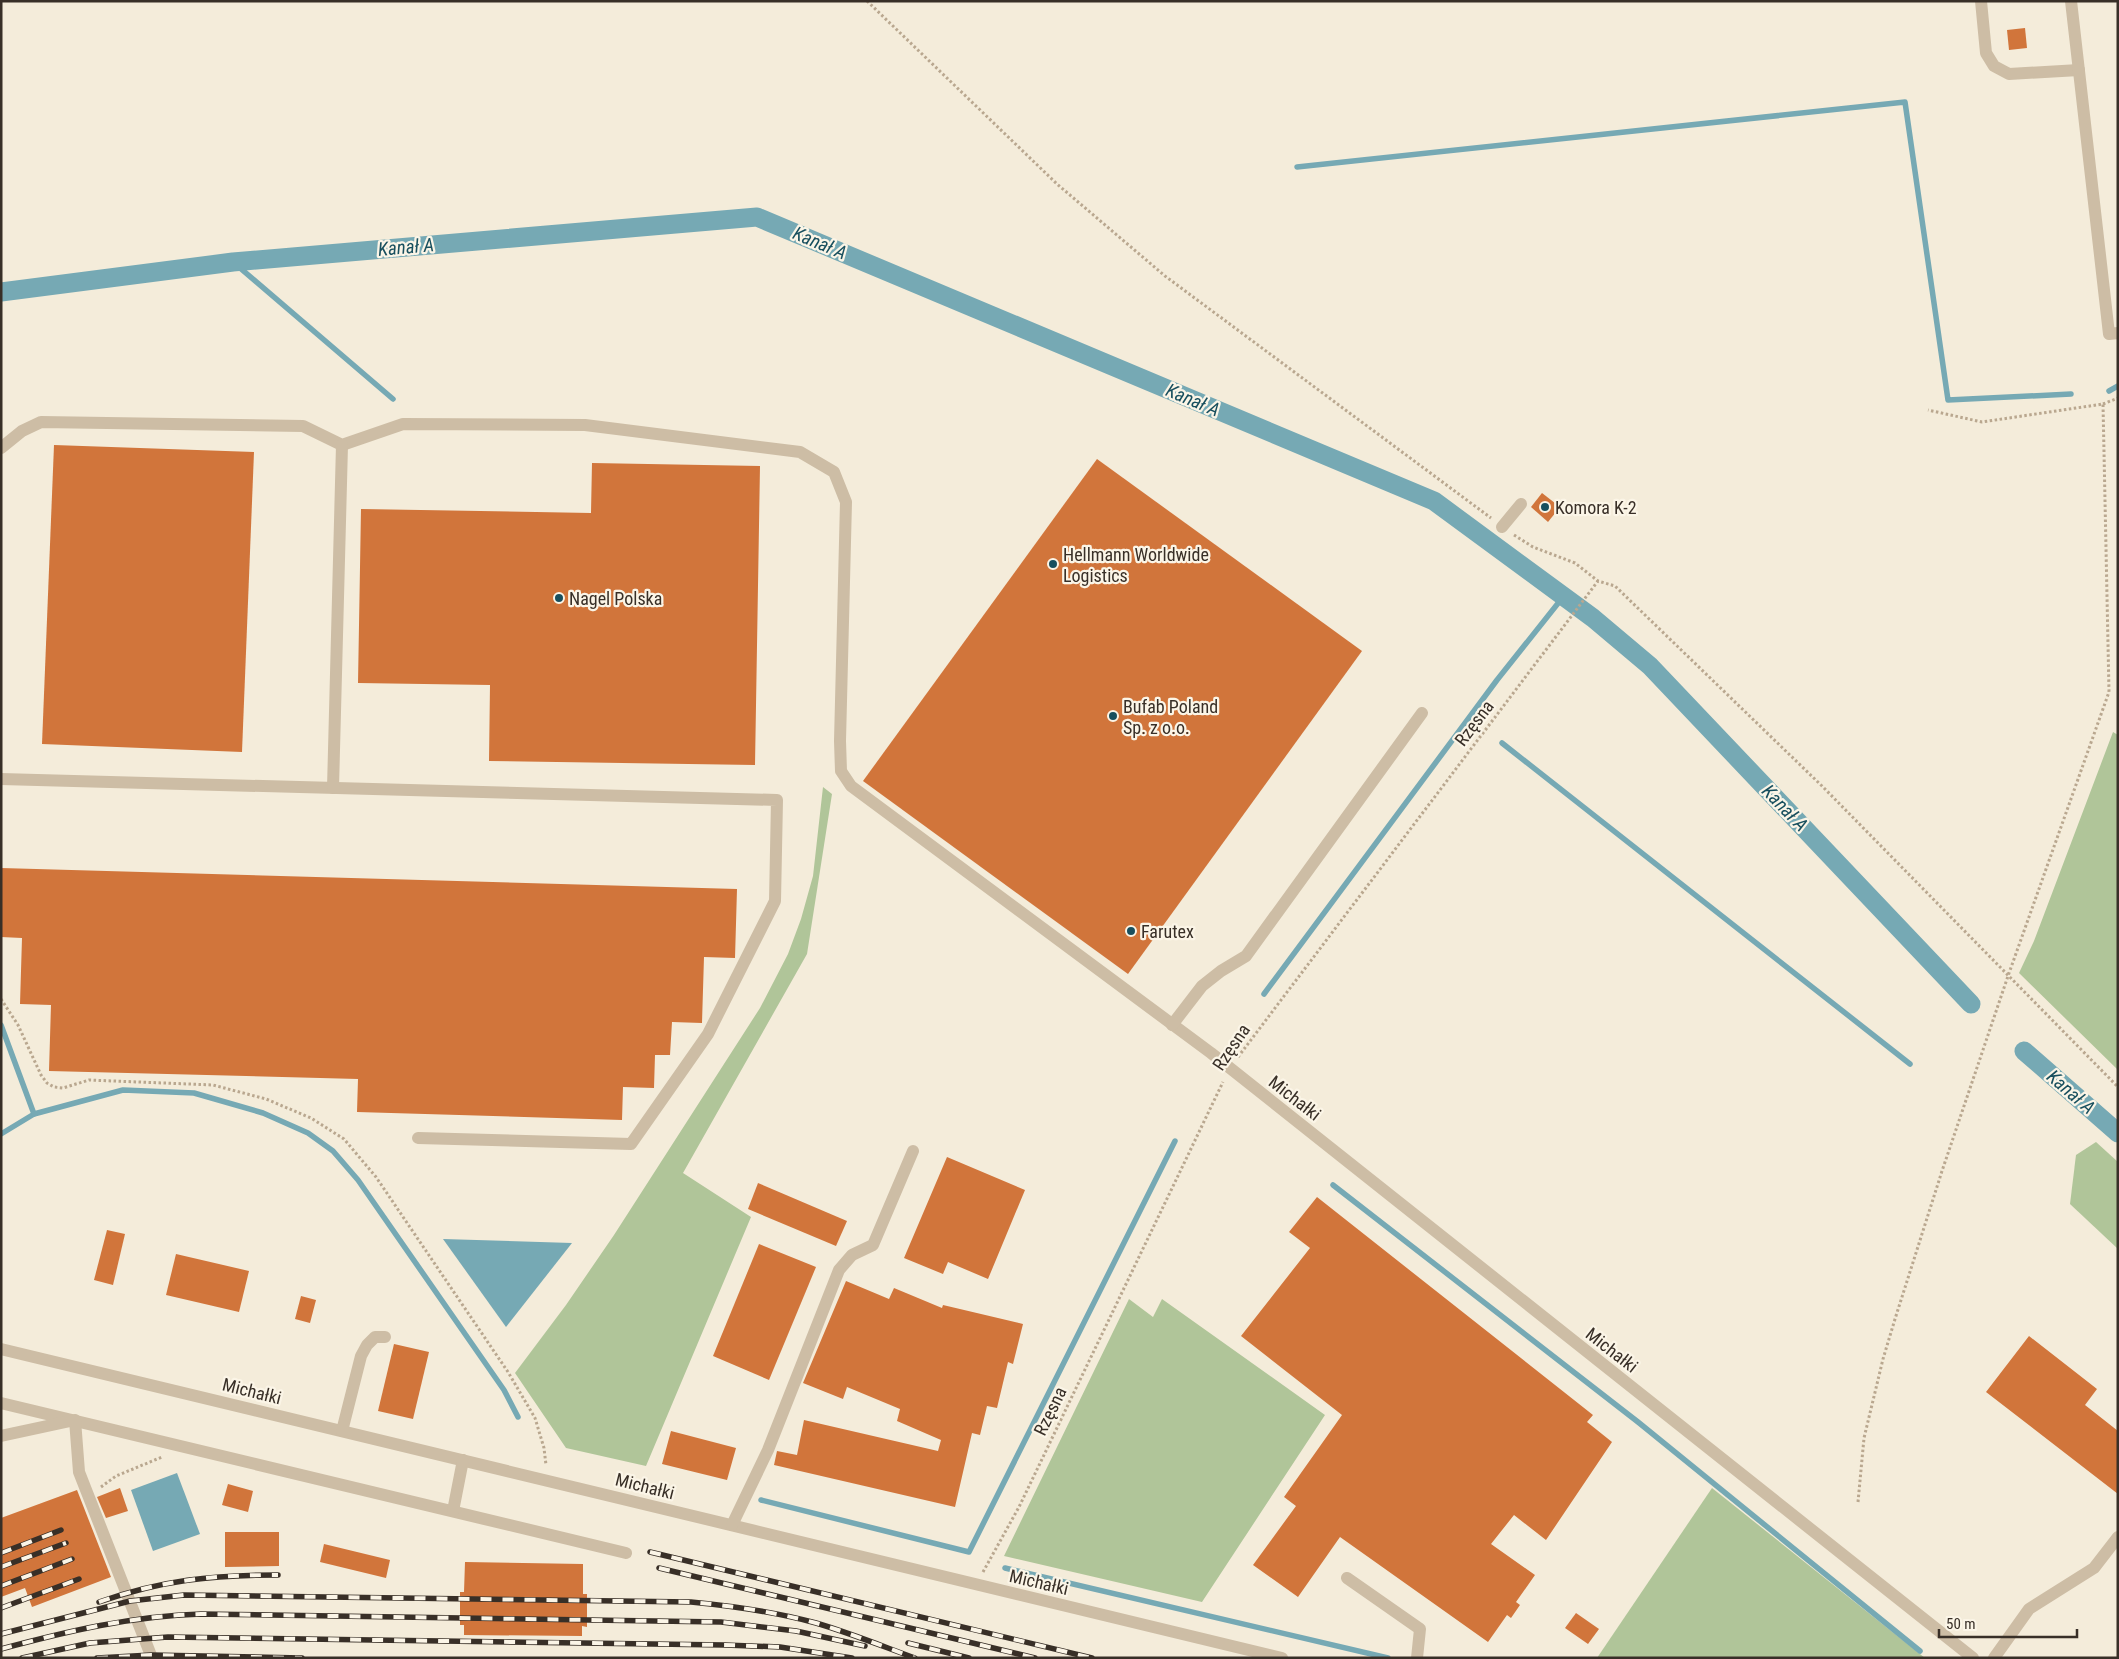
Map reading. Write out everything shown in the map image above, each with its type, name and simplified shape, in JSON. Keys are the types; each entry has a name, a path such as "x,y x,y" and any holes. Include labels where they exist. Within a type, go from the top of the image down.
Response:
{"street":[{"path":"1981,1 1986,53 1994,66 2009,74 2079,70"},
{"path":"2071,1 2109,334 2118,333"},
{"path":"1,448 22,431 41,422 304,426 342,445 333,788"},
{"name":"Michałki","path":"342,445 403,424 585,425 800,452 834,472 846,502 840,722 841,772 851,786 1229,1069 1973,1658"},
{"path":"1502,527 1521,504"},
{"path":"1172,1025 1202,986 1221,971 1246,956 1422,713"},
{"path":"1,779 777,800 775,901 708,1034 631,1144 418,1138"},
{"path":"732,1525 768,1450 839,1270 852,1255 873,1245 913,1151"},
{"path":"342,1431 361,1356 366,1345 375,1337 385,1337"},
{"name":"Michałki","path":"1,1349 1282,1658"},
{"path":"1,1403 626,1553"},
{"path":"1,1436 75,1420"},
{"path":"75,1420 79,1472 152,1658"},
{"path":"453,1511 463,1460"},
{"path":"1994,1658 2029,1609 2094,1568 2118,1537"},
{"path":"1347,1578 1420,1629 1417,1658"}],"path":[{"path":"867,1 1057,184 1165,276 1502,527 1533,547 1575,563 1598,581 1615,586 1822,786 2118,1087"},
{"path":"1928,410 1982,422 2103,404 2118,398"},
{"path":"1858,1502 1859,1469 1864,1438 1883,1359 1942,1171 2008,976 2110,692 2103,404"},
{"name":"Rzęsna","path":"979,1585 985,1565 1028,1489 1229,1069 1598,581"},
{"path":"1,999 18,1025 41,1076 54,1087 63,1088 89,1080 213,1085 266,1099 311,1118 344,1139 376,1177 508,1372 535,1418 544,1448 548,1481"},
{"path":"89,1498 116,1476 187,1447"}],"green space":[{"path":"2113,732 2118,735 2118,1070 2019,973 2034,941"},
{"path":"823,787 832,794 807,954 683,1173 751,1217 646,1466 566,1448 515,1373 566,1305 614,1235 760,1008 788,954 801,919 813,876"},
{"path":"2096,1142 2118,1162 2118,1249 2070,1204 2076,1155"},
{"path":"1129,1299 1153,1317 1162,1299 1325,1415 1202,1602 1004,1556"},
{"path":"1712,1488 1925,1658 1597,1658"}],"water":[{"path":"443,1239 572,1243 506,1327"},
{"path":"177,1473 200,1534 153,1551 131,1490"}],"building":[{"path":"2025,28 2027,48 2009,50 2007,30"},
{"path":"54,445 254,452 242,752 42,744"},
{"name":"Bufab Poland Sp. z o.o.","path":"1097,459 1362,651 1128,974 863,781"},
{"name":"Nagel Polska","path":"592,463 760,466 755,765 489,761 490,685 358,683 361,509 591,513"},
{"name":"Komora K-2","path":"1542,493 1560,507 1548,522 1531,507"},
{"path":"1,868 737,889 735,958 704,957 702,1023 672,1022 670,1055 655,1055 654,1088 623,1087 622,1120 357,1112 358,1079 49,1071 51,1005 20,1004 22,938 1,937"},
{"path":"947,1157 1025,1190 988,1279 948,1262 943,1274 904,1258"},
{"path":"758,1183 847,1221 836,1246 748,1209"},
{"path":"1317,1197 1593,1415 1587,1422 1612,1442 1546,1540 1514,1515 1491,1544 1535,1575 1516,1602 1520,1605 1511,1618 1507,1615 1488,1642 1340,1537 1298,1597 1253,1565 1296,1506 1284,1497 1342,1415 1241,1336 1310,1248 1289,1232"},
{"path":"107,1230 125,1234 113,1285 94,1280"},
{"path":"759,1244 816,1267 769,1380 713,1356"},
{"path":"176,1254 249,1271 239,1312 166,1295"},
{"path":"846,1281 889,1299 894,1288 942,1308 943,1305 1023,1324 1013,1364 1008,1362 997,1408 987,1406 980,1435 972,1433 955,1507 774,1465 777,1451 797,1455 804,1420 938,1451 941,1440 897,1421 900,1409 847,1387 843,1399 803,1383"},
{"path":"301,1296 316,1300 310,1323 295,1319"},
{"path":"2029,1336 2097,1389 2085,1405 2118,1431 2118,1494 1986,1392"},
{"path":"394,1344 429,1352 413,1419 378,1411"},
{"path":"671,1431 736,1448 727,1480 662,1464"},
{"path":"228,1484 253,1491 248,1512 222,1505"},
{"path":"120,1488 128,1511 106,1518 97,1497"},
{"path":"77,1490 111,1577 32,1607 25,1588 1,1597 1,1518"},
{"path":"225,1532 279,1532 279,1566 225,1567"},
{"path":"324,1544 390,1560 386,1578 320,1562"},
{"path":"465,1562 583,1564 583,1594 587,1594 587,1627 582,1626 582,1636 464,1635 464,1625 460,1625 460,1592 464,1592"},
{"path":"1576,1613 1599,1629 1588,1644 1565,1628"}],"waterway":[{"path":"1297,167 1905,102 1948,400 2071,394"},
{"name":"Kanał A","path":"1,292 233,262 757,217 1434,501 1593,618 1650,666 1971,1004"},
{"path":"233,262 393,399"},
{"path":"2109,391 2118,386"},
{"path":"1264,994 1497,680 1563,597"},
{"path":"1502,743 1910,1064"},
{"path":"1,1025 34,1114 1,1134"},
{"name":"Kanał A","path":"2024,1051 2118,1133"},
{"path":"34,1114 123,1090 194,1093 263,1113 308,1133 333,1151 358,1180 504,1390 518,1417"},
{"path":"761,1500 969,1552 1175,1141"},
{"path":"1333,1185 1638,1422 1920,1651"},
{"path":"1005,1568 1388,1658"}],"railway":[{"path":"1,1553 61,1530"},
{"path":"1,1567 66,1543"},
{"path":"650,1552 1092,1658"},
{"path":"1,1586 72,1559"},
{"path":"659,1568 1035,1658"},
{"path":"99,1602 144,1588 187,1580 231,1576 278,1575"},
{"path":"1,1608 79,1579"},
{"path":"1,1634 130,1601 184,1595 691,1602 722,1605 801,1619 841,1631 915,1658"},
{"path":"1,1649 51,1636 125,1621 201,1614 721,1622 796,1631 865,1646"},
{"path":"22,1658 90,1643 168,1637 725,1645 780,1647 852,1658"},
{"path":"908,1643 969,1658"},
{"path":"97,1658 151,1655 302,1658"}],"place":[{"name":"Komora K-2","path":"1545,507"},
{"name":"Hellmann Worldwide Logistics","path":"1053,564"},
{"name":"Nagel Polska","path":"559,598"},
{"name":"Bufab Poland Sp. z o.o.","path":"1113,716"},
{"name":"Farutex","path":"1131,931"}]}
